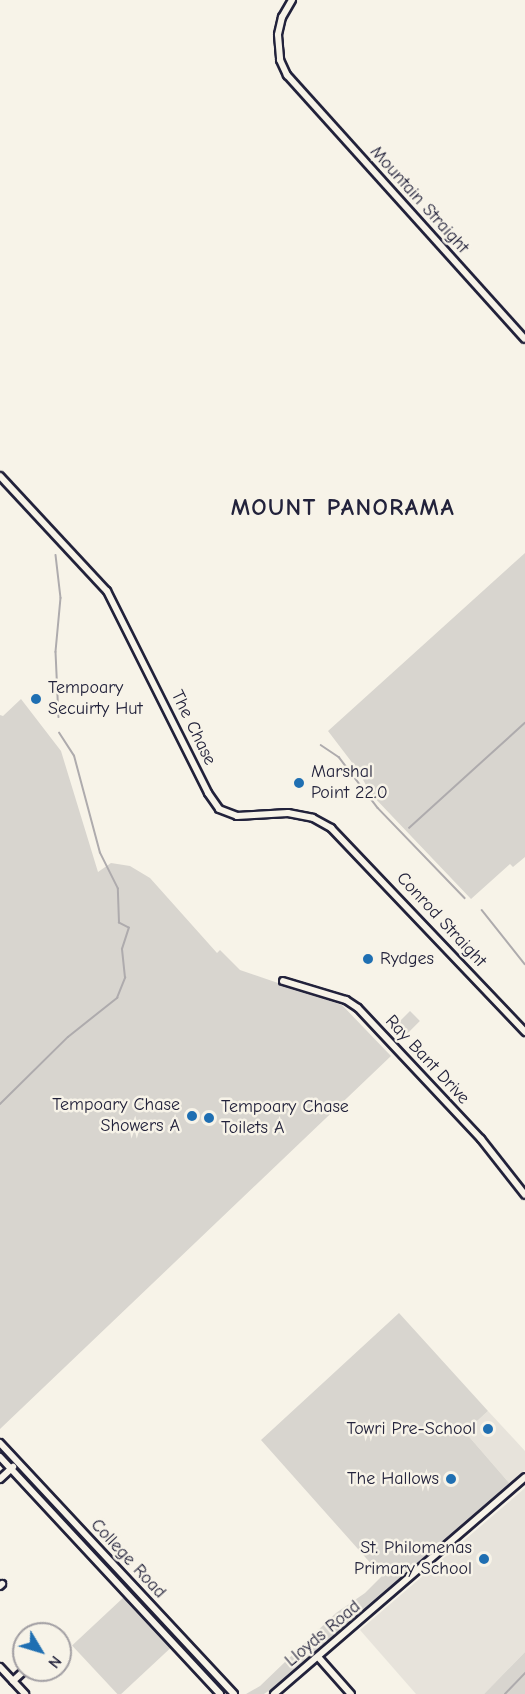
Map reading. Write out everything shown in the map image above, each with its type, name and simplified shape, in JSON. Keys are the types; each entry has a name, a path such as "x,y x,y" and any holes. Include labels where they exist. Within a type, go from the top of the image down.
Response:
{"street":[{"name":"Mountain Straight","path":"292,0 282,17 277,41 281,64 292,81 525,339"},
{"name":"The Chase","path":"0,476 76,557 112,600 208,793 219,809 237,816 275,812 298,814 321,822 334,831"},
{"name":"Conrod Straight","path":"334,831 525,1032"},
{"name":"Ray Bant Drive","path":"283,981 346,1000 358,1008 481,1139 525,1195"},
{"name":"College Road","path":"0,1443 234,1694"},
{"name":"College Road","path":"0,1457 220,1694"},
{"path":"0,1479 18,1463"},
{"name":"Lloyds Road","path":"274,1694 319,1658 525,1477"},
{"path":"319,1658 351,1694"},
{"path":"0,1667 12,1680"},
{"path":"14,1682 25,1694"}],"shaded area":[{"path":"525,553 525,857 513,867 510,864 471,899 371,794 357,769 328,731"},
{"path":"21,699 61,751 98,872 111,863 130,866 150,878 217,953 220,950 240,970 342,1005 391,1056 0,1429 0,715 3,716"},
{"path":"410,1011 420,1021 401,1040 391,1030"},
{"path":"399,1313 488,1411 465,1432 510,1484 393,1588 276,1686 264,1694 246,1694 260,1686 336,1613 365,1593 382,1576 261,1440"},
{"path":"488,1411 525,1451 525,1470 510,1484 465,1432"},
{"name":"St. Philomenas Primary School","path":"525,1488 525,1652 484,1694 416,1694 360,1630"},
{"path":"124,1597 171,1647 121,1694 117,1694 72,1645"},
{"path":"525,1652 525,1694 484,1694"}],"waterway":[{"path":"56,555 61,598 56,652 59,717"},
{"path":"409,828 525,723"},
{"path":"0,1104 68,1037 117,998 125,978 122,949 129,928 119,923 118,889 100,853 74,756 59,733"},
{"path":"321,745 339,757 378,808 465,898"},
{"path":"482,910 525,964"},
{"path":"505,1694 525,1673"}],"place":[{"name":"Tempoary Secuirty Hut","path":"36,699"},
{"name":"Marshal Point 22.0","path":"299,783"},
{"name":"Rydges","path":"368,959"},
{"name":"Tempoary Chase Showers A","path":"192,1116"},
{"name":"Tempoary Chase Toilets A","path":"209,1118"},
{"name":"Towri Pre-School","path":"488,1429"},
{"name":"The Hallows","path":"451,1479"},
{"name":"St. Philomenas Primary School","path":"484,1559"}],"district":[{"name":"MOUNT PANORAMA","path":"343,508"}]}
